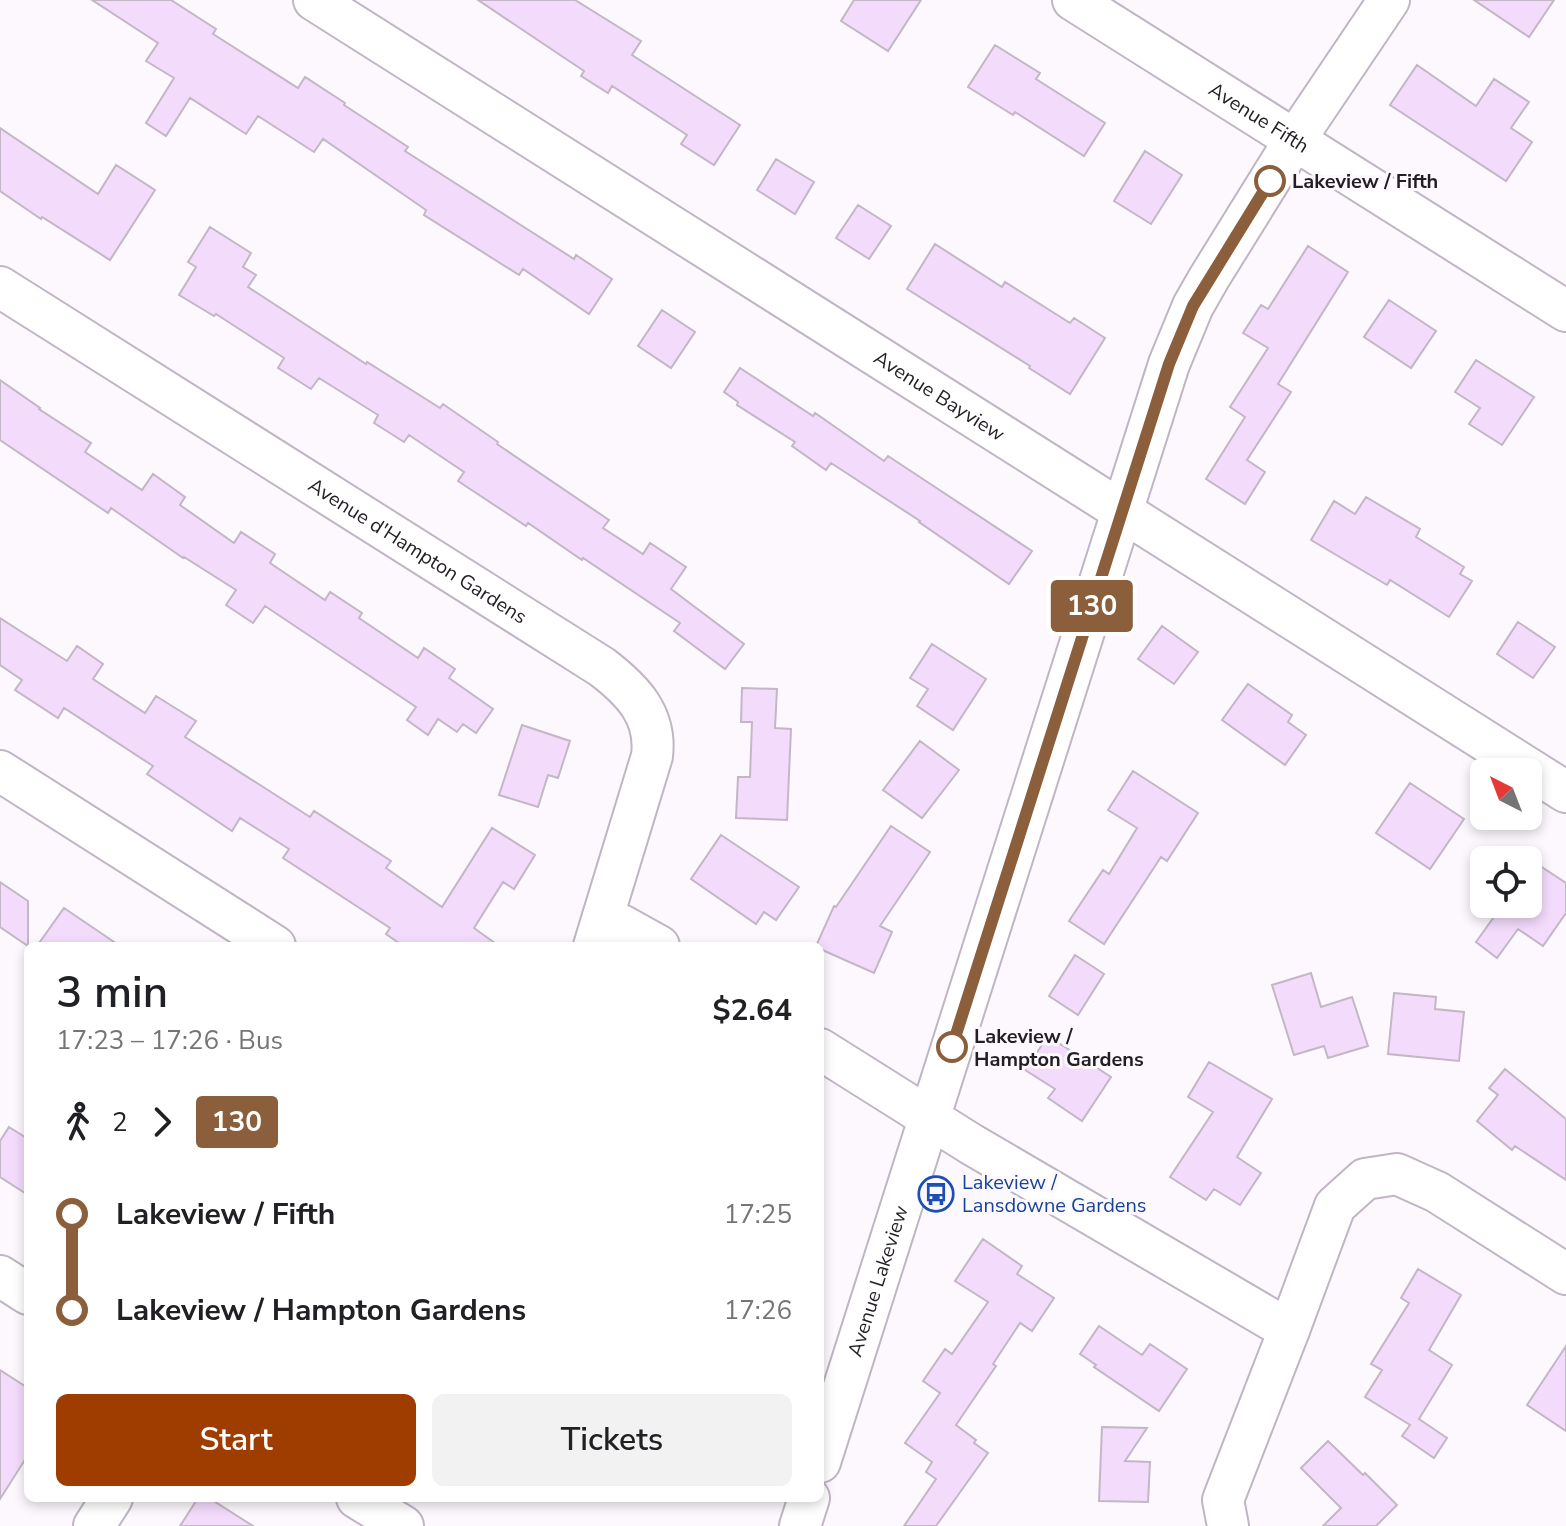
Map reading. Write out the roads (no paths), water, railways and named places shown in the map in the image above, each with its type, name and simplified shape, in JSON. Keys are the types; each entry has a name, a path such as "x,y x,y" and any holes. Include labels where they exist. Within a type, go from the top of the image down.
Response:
{"street":[{"name":"Avenue Bayview","path":"314,0 1566,792"},
{"name":"Avenue Fifth","path":"1073,0 1566,311"},
{"name":"Avenue Lakeview","path":"824,1449 1169,364 1193,306 1294,141 1389,0"},
{"name":"Avenue d'Hampton Gardens","path":"0,287 622,682 636,697 654,740 652,756 599,932 638,933 653,942"},
{"path":"0,771 269,942"},
{"path":"824,1052 930,1118 1289,1330"},
{"path":"1228,1526 1223,1500 1335,1206 1365,1179 1397,1174 1437,1192 1566,1274"},
{"path":"0,1276 24,1291"},
{"path":"94,1526 109,1502"},
{"path":"364,1502 403,1526"},
{"path":"800,1526 808,1502"}],"place":[{"name":"Lakeview / Fifth","path":"1270,181"},
{"name":"Lakeview / Hampton Gardens","path":"952,1047"},
{"name":"Lakeview / Lansdowne Gardens","path":"936,1194"}]}
